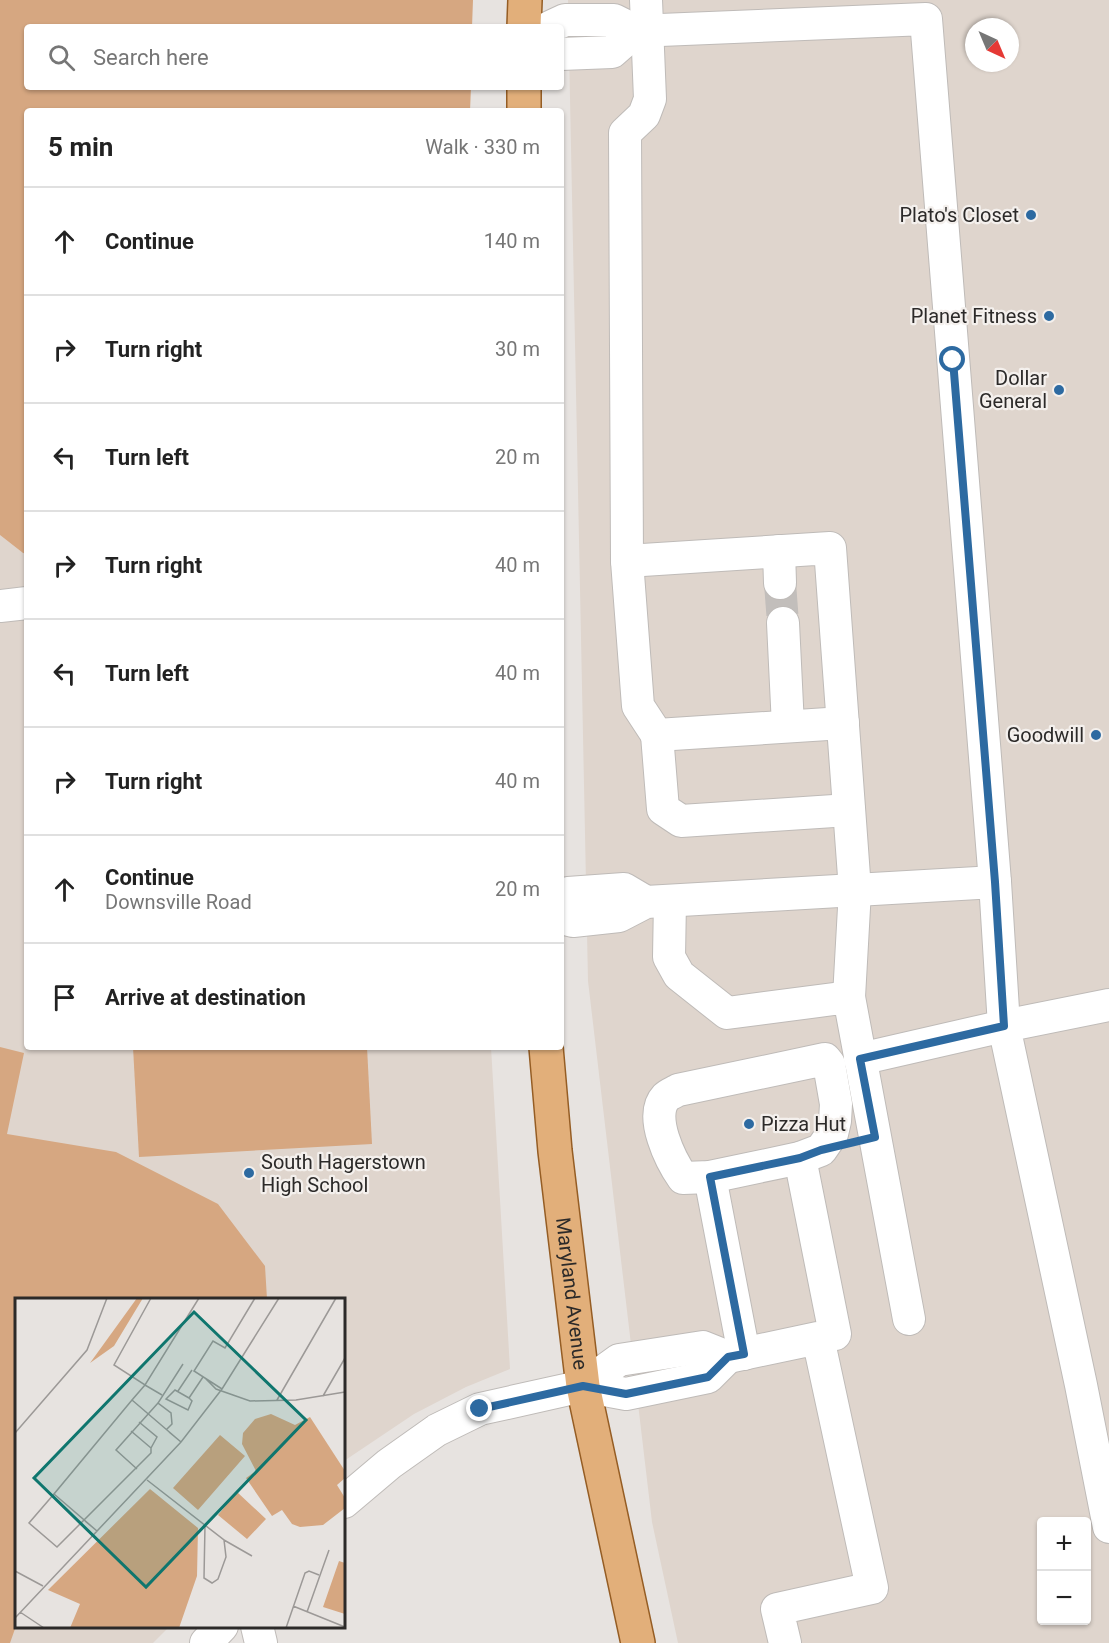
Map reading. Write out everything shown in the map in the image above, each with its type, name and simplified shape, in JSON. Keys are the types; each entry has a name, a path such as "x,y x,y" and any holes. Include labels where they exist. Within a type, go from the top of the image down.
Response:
{"main road":[{"path":"525,0 525,24"},
{"path":"524,90 524,108"},
{"name":"Maryland Avenue","path":"546,1050 555,1151 583,1386 638,1643"}],"street":[{"path":"646,0 642,31 650,99 644,115 625,133 627,561 638,706 657,735 663,808 681,821 849,810"},
{"path":"556,24 565,20 614,20 642,31 926,9 995,882 1004,1026 1109,1527"},
{"path":"564,54 612,52 642,31"},
{"path":"627,561 830,548 855,890 849,997 909,1319"},
{"path":"779,551 780,583"},
{"path":"783,623 789,726"},
{"path":"657,735 843,723"},
{"path":"564,919 573,921 619,916 658,902 995,882"},
{"path":"564,895 568,893 624,889 658,902"},
{"path":"658,902 669,957 679,975 727,1012 849,997"},
{"path":"860,1059 1109,1005"},
{"path":"811,1154 832,1134 836,1104 829,1064 825,1059 678,1090 665,1098 660,1111 661,1132 671,1161 683,1178 710,1177 811,1154 875,1137"},
{"path":"811,1154 835,1334"},
{"path":"710,1177 736,1355"},
{"path":"345,1501 389,1464 437,1430 480,1409 583,1386 619,1360 703,1347 736,1355 818,1338 872,1588 777,1609 785,1643"},
{"path":"206,1643 220,1628"},
{"path":"257,1628 261,1643"}],"shaded area":[{"path":"0,0 473,0 472,24 24,24 24,90 471,90 470,108 24,108 24,553 0,535"},
{"path":"568,0 1109,0 1109,1643 678,1643 652,1522 588,981"},
{"name":"South Hagerstown High School","path":"0,535 24,553 24,1050 491,1050 510,1369 466,1387 414,1414 345,1460 345,1298 15,1298 15,1628 168,1628 153,1643 0,1643"},
{"path":"0,1047 24,1053 7,1134 116,1152 218,1204 265,1266 267,1298 15,1298 15,1628 10,1643 0,1643"},
{"path":"133,1050 367,1050 372,1144 139,1157"}],"tunnel":[{"path":"780,583 783,623"}],"place":[{"name":"Plato's Closet","path":"1031,215"},
{"name":"Planet Fitness","path":"1049,316"},
{"name":"Dollar General","path":"1059,390"},
{"name":"Goodwill","path":"1096,735"},
{"name":"Pizza Hut","path":"749,1124"},
{"name":"South Hagerstown High School","path":"249,1173"}],"route":[{"path":"480,1409 583,1386 626,1394 708,1377 728,1357 744,1354 710,1177 800,1158 821,1150 875,1137 860,1059 1004,1026 995,882 953,360"}]}
